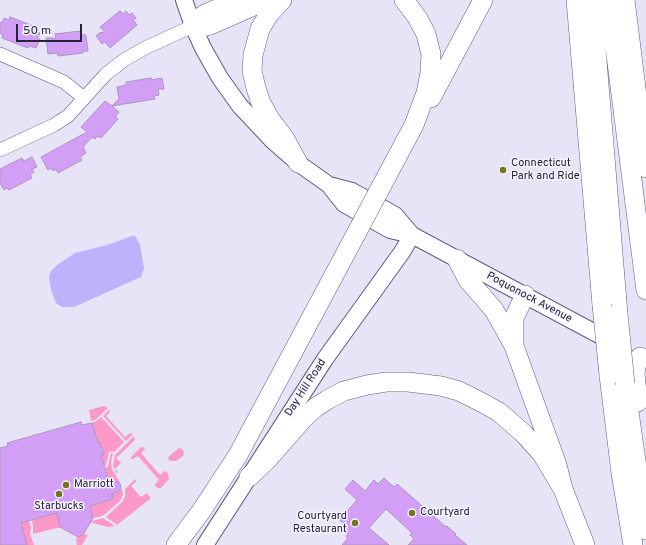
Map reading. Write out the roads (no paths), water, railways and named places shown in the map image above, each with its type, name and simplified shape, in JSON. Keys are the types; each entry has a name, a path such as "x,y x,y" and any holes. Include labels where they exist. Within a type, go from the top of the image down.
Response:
{"highway":[{"path":"193,26 201,17 238,0"},
{"path":"193,26 202,27 210,25 267,0"},
{"path":"282,0 269,14 260,29 253,55 252,71 256,88 264,109 286,139 298,163"},
{"path":"404,0 420,22 431,54 428,88 414,125"},
{"path":"176,545 202,510 238,455 414,125 427,106 483,0"},
{"path":"576,0 610,309 625,384 646,530"},
{"path":"592,0 610,309 609,376 621,473 633,545"},
{"path":"609,0 646,290"},
{"path":"625,0 646,168"},
{"path":"457,259 468,280 497,314 514,346 557,465 563,489 585,545"},
{"path":"514,346 514,318 525,295"},
{"path":"644,362 636,366 635,374 646,458"},
{"path":"249,477 268,459 307,415 327,400 344,392 367,385 386,382 408,382 430,384 459,391 498,412 520,430 542,454 563,489"}],"main road":[{"name":"Poquonock Avenue","path":"184,0 193,26 214,68 240,106 269,137 298,163 329,185 352,191 395,215 412,235 525,295 644,362"},
{"name":"Day Hill Road","path":"205,545 325,358 402,252 412,235"}],"street":[{"path":"0,150 54,125 68,116 106,74 124,60 145,48 193,26"},
{"path":"0,54 64,82 84,98"}],"place":[{"name":"Connecticut Park and Ride","path":"503,170"},
{"name":"Marriott","path":"66,485"},
{"name":"Starbucks","path":"59,494"},
{"name":"Courtyard","path":"412,513"},
{"name":"Courtyard Restaurant","path":"355,523"}]}
